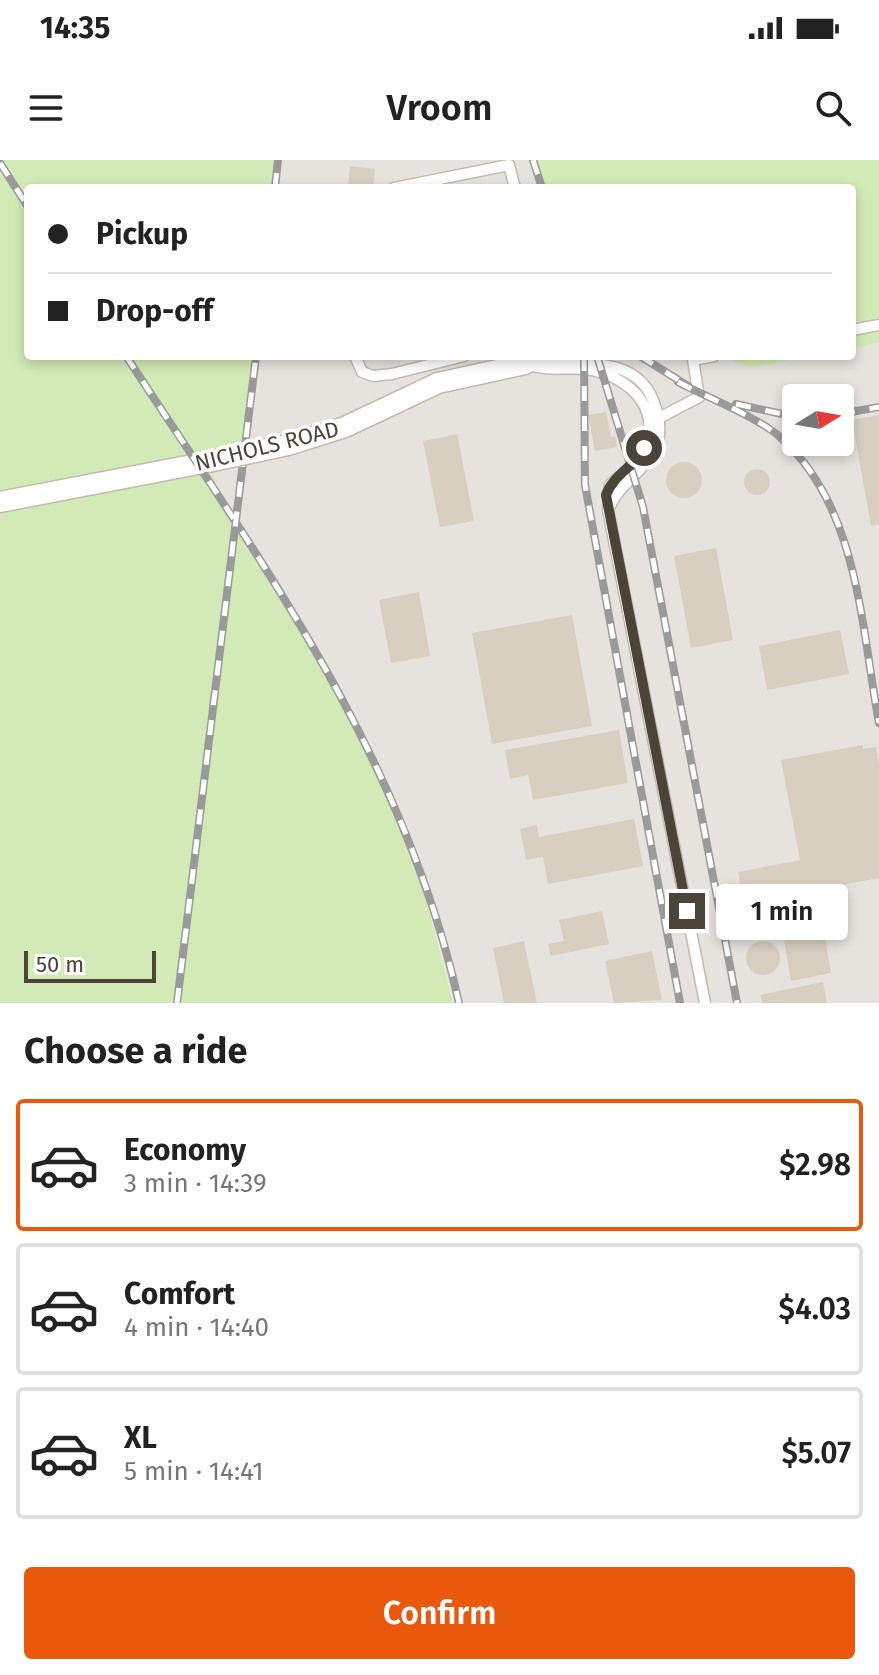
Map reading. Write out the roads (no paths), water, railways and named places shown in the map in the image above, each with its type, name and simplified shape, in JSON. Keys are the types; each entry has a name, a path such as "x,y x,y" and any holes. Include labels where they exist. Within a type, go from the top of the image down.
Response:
{"street":[{"name":"NICHOLS ROAD","path":"0,502 288,445 345,427 438,383 526,360"}],"lane":[{"path":"414,184 509,165 514,184"},
{"path":"856,329 879,325"},
{"path":"357,360 362,372 381,376 447,360"},
{"path":"526,360 585,362 616,367 643,382 659,418 657,445 652,455 614,496 608,510"},
{"path":"526,360 548,371 584,369 616,377 635,389 645,404 649,424 644,448 632,467 610,485 608,510 705,1003"},
{"path":"659,418 699,397 693,360"}],"railway":[{"path":"275,184 278,160"},
{"path":"533,160 541,184"},
{"path":"0,163 24,201"},
{"path":"129,360 277,587 323,664 365,744 403,827 434,913 459,1003"},
{"path":"177,1003 256,360"},
{"path":"584,360 585,485 680,1003"},
{"path":"598,360 643,507 737,1003"},
{"path":"646,360 688,386"},
{"path":"678,382 772,430 807,466 827,499 842,534 861,609 879,723"},
{"path":"736,404 782,414"},
{"path":"854,411 879,407"}]}
